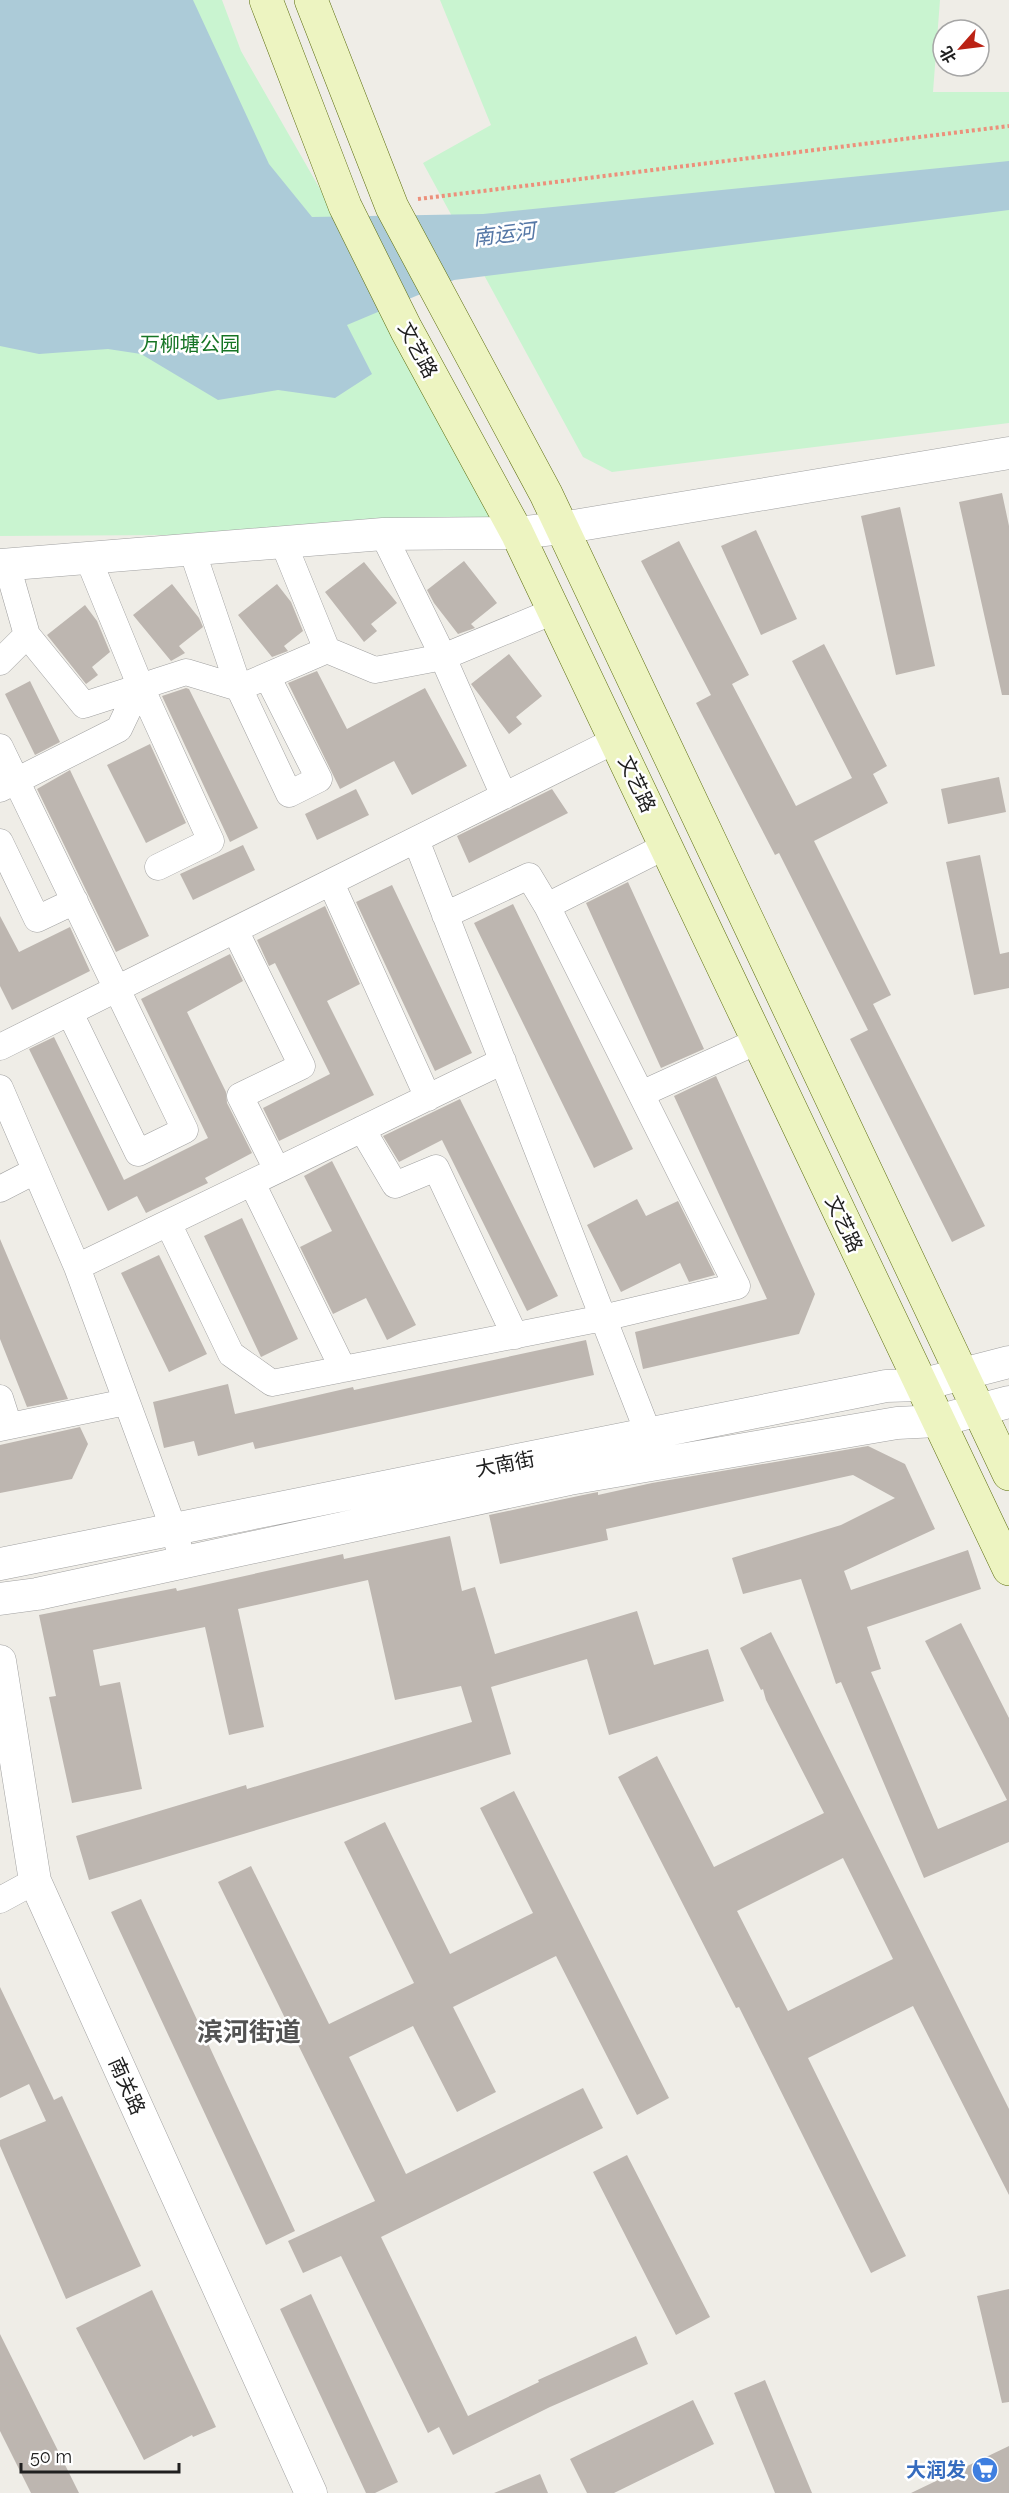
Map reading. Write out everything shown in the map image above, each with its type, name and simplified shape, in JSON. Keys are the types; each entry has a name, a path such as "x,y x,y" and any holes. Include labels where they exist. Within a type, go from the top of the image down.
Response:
{"main road":[{"name":"文艺路","path":"266,0 348,211 406,329 517,533 1009,1569"},
{"path":"311,0 391,204 562,528 1009,1474"}],"street":[{"path":"327,650 239,688 186,672 84,705 27,634 4,565 383,534 517,533 562,528 1009,453"},
{"path":"383,534 443,657 504,796"},
{"path":"283,542 327,650 375,670 443,657 554,611"},
{"path":"192,550 239,688 289,794 319,779 267,676"},
{"path":"88,558 140,685 211,841 158,867"},
{"path":"0,662 27,634"},
{"path":"8,785 119,729 140,685"},
{"path":"0,1047 616,740"},
{"path":"0,747 8,785 75,901 185,1130 138,1153 70,1013"},
{"path":"416,840 649,1435"},
{"path":"0,842 37,919 75,901"},
{"path":"547,906 666,846"},
{"path":"168,1223 231,1354 272,1383 603,1318 737,1286 547,906 529,876 445,915"},
{"path":"331,883 428,1098"},
{"path":"235,930 302,1066 240,1096 277,1170"},
{"path":"641,1094 758,1041"},
{"path":"77,1267 503,1061"},
{"path":"0,1088 77,1267 174,1530 183,1563"},
{"path":"362,1130 395,1185 436,1168 515,1336"},
{"path":"0,1189 35,1171"},
{"path":"252,1183 343,1370"},
{"name":"大南街","path":"0,1564 886,1386 920,1385 1009,1362"},
{"path":"0,1398 4,1427 126,1401"},
{"name":"大南街","path":"0,1599 37,1594 569,1479 897,1423 937,1421 1009,1402"},
{"name":"南关路","path":"0,1661 35,1881 311,2493"},
{"path":"0,1900 35,1881"}],"path":[{"path":"391,204 1009,126"}],"green space":[{"name":"万柳塘公园","path":"0,0 222,0 241,51 517,533 0,536"},
{"path":"440,0 940,0 939,18 931,18 933,92 1009,92 1009,423 612,472 583,457 423,163 491,125"}],"water":[{"name":"南运河","path":"0,0 193,0 269,164 312,217 483,214 1009,161 1009,210 454,280 347,325 372,374 335,398 278,390 218,400 141,354 108,349 39,354 0,346"}],"building":[{"path":"1002,493 1009,526 1009,695 1002,695 959,502"},
{"path":"900,507 935,666 896,675 861,516"},
{"path":"756,530 797,619 761,635 721,546"},
{"path":"679,541 749,675 732,684 796,806 852,778 792,661 824,644 887,766 873,774 888,803 814,841 891,995 873,1004 985,1226 952,1242 850,1039 868,1030 779,853 775,855 696,703 711,695 641,561"},
{"path":"464,561 497,603 471,624 475,628 458,634 427,590"},
{"path":"364,562 397,603 371,624 377,631 364,642 325,592"},
{"path":"172,584 199,618 203,627 179,646 185,653 171,661 133,615"},
{"path":"277,584 291,602 303,631 284,646 288,651 272,657 238,615"},
{"path":"85,605 97,621 110,652 92,667 98,675 86,684 47,635"},
{"path":"509,654 542,696 516,717 522,724 509,734 471,684"},
{"path":"317,671 347,729 425,688 467,766 412,795 394,761 340,789 288,683"},
{"path":"30,681 60,742 35,755 5,694"},
{"path":"189,689 258,828 230,842 162,696"},
{"path":"150,744 186,823 146,843 107,765"},
{"path":"70,770 149,936 116,952 37,789"},
{"path":"999,777 1006,812 948,824 941,789"},
{"path":"356,789 369,815 317,840 305,814"},
{"path":"552,789 568,813 469,863 457,836"},
{"path":"243,845 255,870 193,900 180,874"},
{"path":"980,855 1000,954 1009,952 1009,988 974,995 946,862"},
{"path":"628,882 704,1049 661,1068 586,903"},
{"path":"392,885 472,1053 435,1071 356,902"},
{"path":"513,904 633,1149 594,1168 474,923"},
{"path":"325,906 360,984 327,1001 374,1095 279,1141 263,1108 330,1074 275,963 269,966 257,940"},
{"path":"0,916 19,952 70,927 90,971 12,1010 0,986"},
{"path":"230,954 243,981 187,1012 226,1092 227,1103 252,1153 205,1178 208,1183 146,1213 137,1196 108,1211 29,1049 54,1037 124,1180 208,1138 141,999"},
{"path":"716,1076 815,1294 799,1334 643,1369 635,1332 767,1299 674,1096"},
{"path":"460,1099 558,1296 527,1311 442,1140 399,1162 383,1136"},
{"path":"332,1161 416,1325 387,1340 366,1298 333,1314 300,1247 332,1231 304,1176"},
{"path":"637,1199 646,1216 678,1201 715,1275 689,1282 680,1263 621,1292 587,1225"},
{"path":"242,1218 298,1339 261,1357 204,1236"},
{"path":"0,1239 68,1399 27,1407 0,1339"},
{"path":"159,1255 207,1354 169,1372 121,1273"},
{"path":"586,1340 594,1375 255,1449 253,1442 198,1456 194,1441 164,1448 153,1402 228,1384 235,1414 353,1387 354,1390"},
{"path":"80,1427 88,1444 72,1479 0,1493 0,1445"},
{"path":"868,1446 905,1464 935,1529 844,1571 851,1590 968,1550 981,1589 867,1627 881,1669 871,1672 938,1829 1007,1800 925,1641 961,1623 1009,1718 1009,1842 924,1878 841,1682 836,1684 801,1579 743,1594 732,1558 841,1525 895,1498 853,1475 606,1529 608,1540 500,1564 489,1515 598,1492 598,1495 652,1483"},
{"path":"450,1536 462,1591 475,1587 495,1654 637,1611 654,1665 708,1649 724,1701 609,1735 587,1659 491,1687 511,1754 89,1880 76,1836 246,1785 247,1789 472,1722 461,1686 395,1700 368,1580 238,1609 264,1727 229,1735 205,1627 93,1650 100,1686 120,1682 142,1789 72,1803 49,1697 56,1696 39,1615 176,1588 177,1591 343,1554 344,1559"},
{"path":"771,1632 1009,2109 1009,2195 913,2006 808,2058 906,2256 871,2273 739,2007 736,2008 618,1777 657,1756 714,1867 824,1813 766,1700 763,1689 761,1690 740,1648","holes":["843,1858 893,1959 788,2011 737,1911"]},
{"path":"514,1791 669,2098 637,2115 556,1956 453,2007 496,2092 457,2112 413,2026 349,2057 406,2174 583,2088 603,2128 381,2237 468,2416 539,2382 538,2380 636,2336 648,2364 550,2407 453,2455 439,2427 428,2433 341,2256 303,2273 288,2241 375,2201 218,1882 251,1866 329,2024 414,1983 344,1842 385,1822 450,1954 533,1913 480,1808"},
{"path":"141,1899 295,2231 266,2245 111,1912"},
{"path":"0,1987 54,2100 62,2096 141,2266 66,2299 0,2146 0,2140 46,2121 29,2084 0,2098"},
{"path":"627,2155 710,2317 676,2335 593,2172"},
{"path":"1009,2289 1009,2402 1002,2403 977,2296"},
{"path":"152,2290 216,2427 193,2437 192,2435 144,2460 76,2328"},
{"path":"311,2294 398,2482 375,2493 366,2493 280,2309"},
{"path":"0,2334 79,2493 31,2493 0,2431"},
{"path":"765,2380 812,2493 775,2493 734,2393"},
{"path":"693,2400 714,2444 614,2493 587,2493 570,2459"},
{"name":"大润发","path":"1009,2446 1009,2493 911,2493"},
{"path":"540,2474 548,2493 494,2493"}],"place":[{"name":"大润发","path":"985,2470"}],"district":[{"name":"滨河街道","path":"249,2032"}]}
